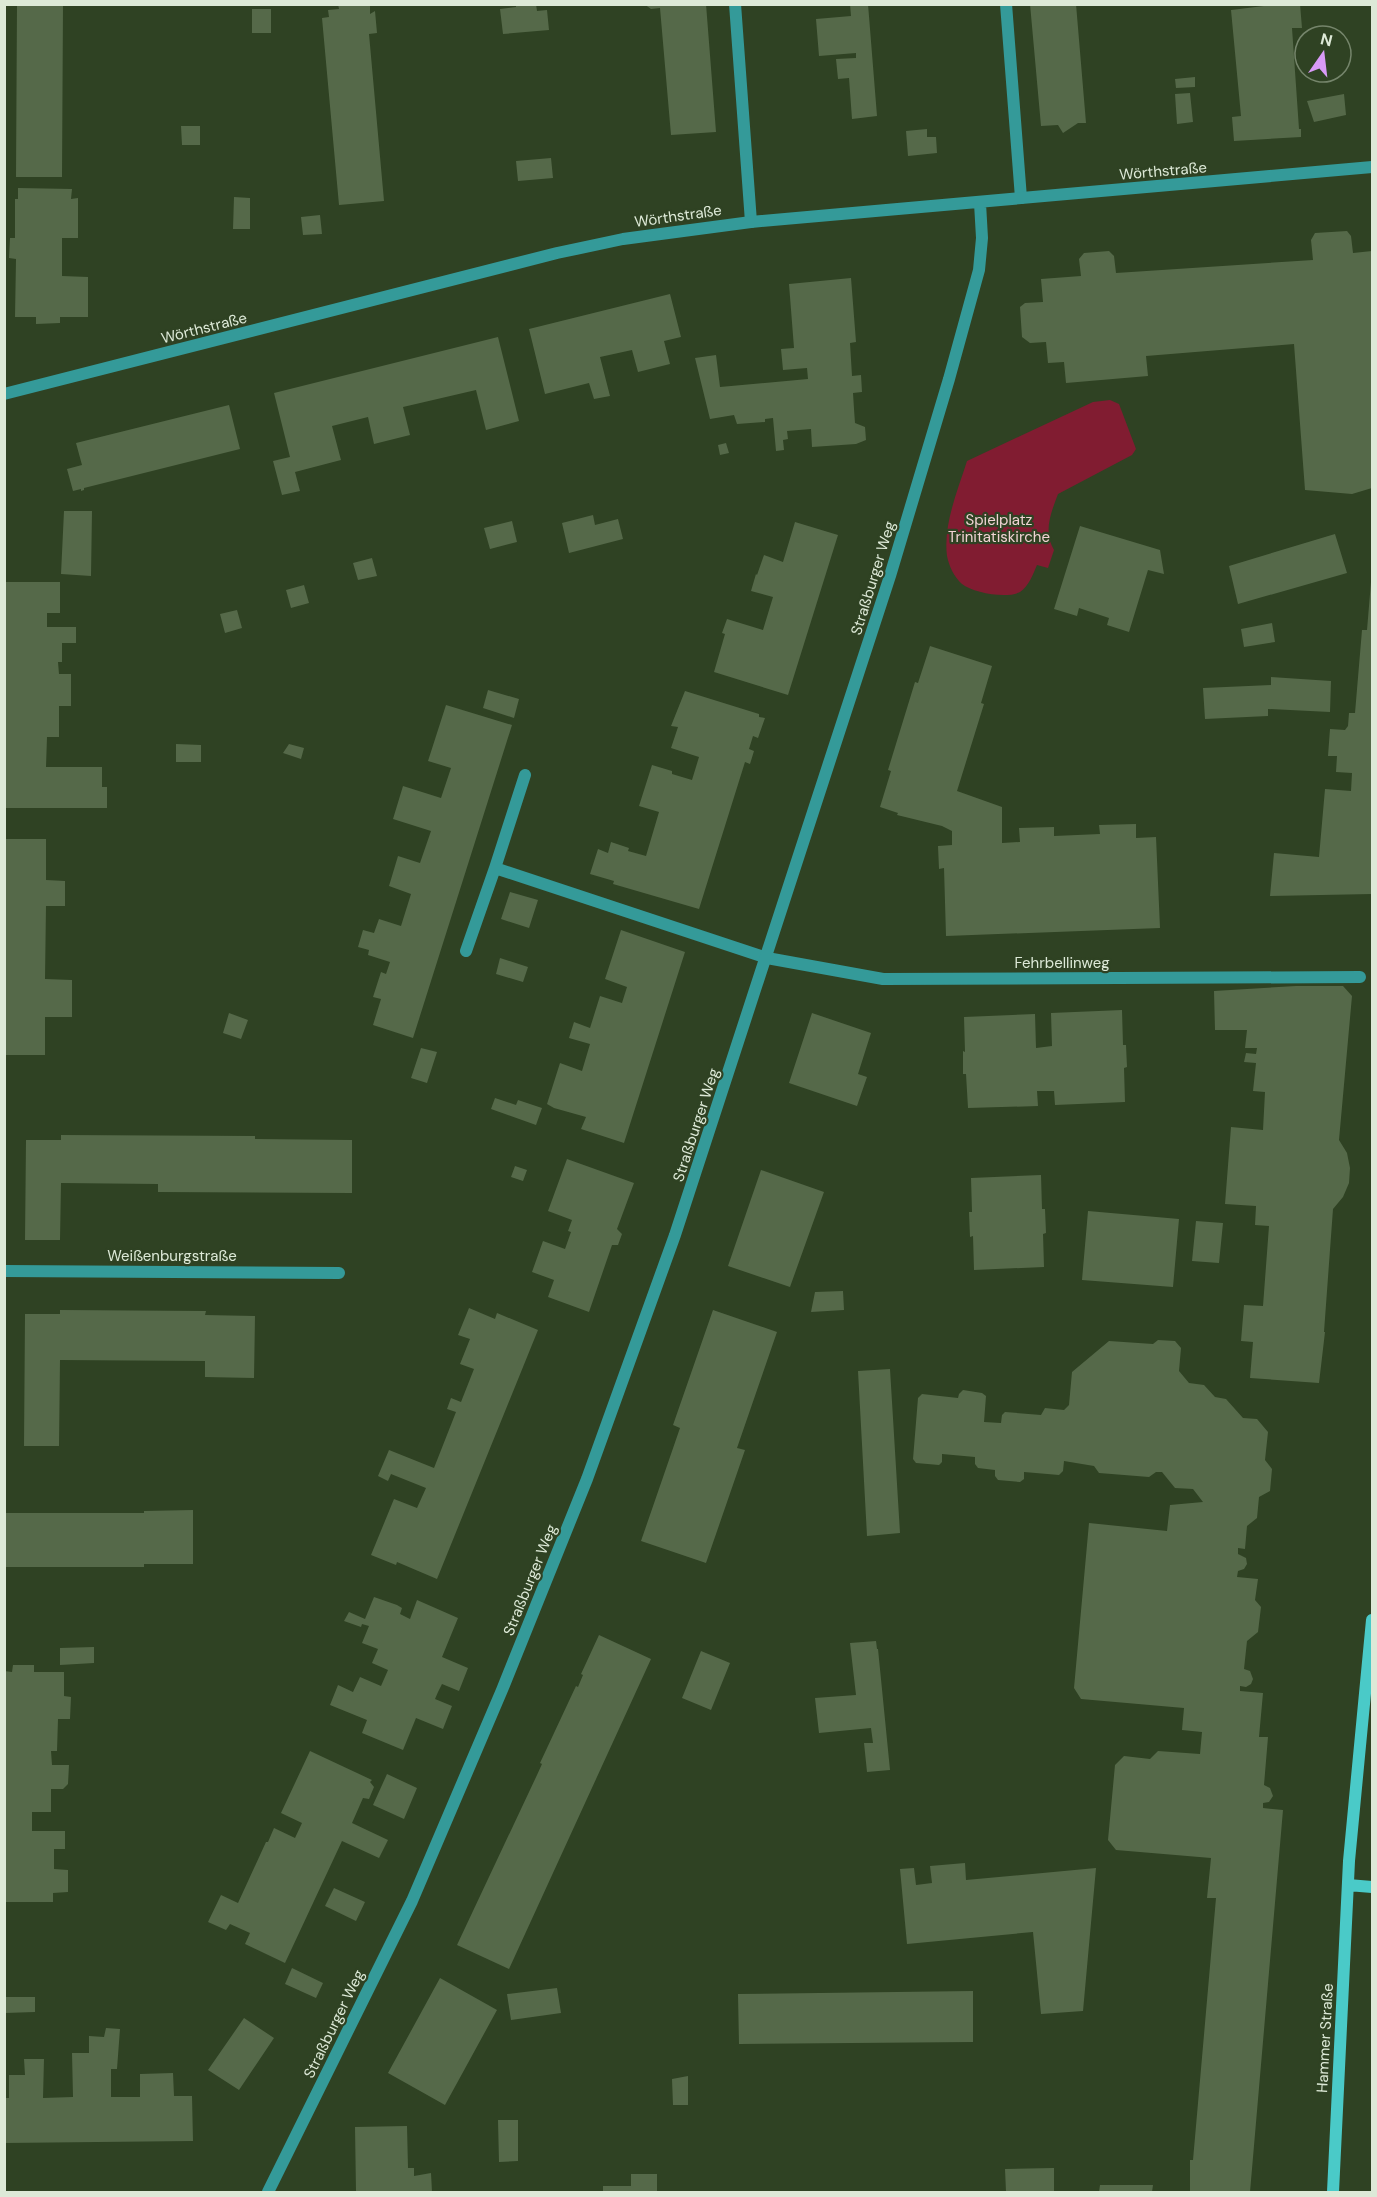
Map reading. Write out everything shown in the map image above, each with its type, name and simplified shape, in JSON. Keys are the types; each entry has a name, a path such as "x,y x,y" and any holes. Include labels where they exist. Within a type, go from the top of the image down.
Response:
{"main road":[{"name":"Hammer Straße","path":"1333,2193 1348,1885 1372,1620"},
{"path":"1348,1885 1372,1887"}],"street":[{"path":"735,4 751,222"},
{"path":"1006,4 1021,198"},
{"name":"Wörthstraße","path":"4,394 557,253 634,237 751,222 1371,167"},
{"name":"Straßburger Weg","path":"267,2193 412,1901 507,1679 587,1479 663,1268 767,958 890,576 949,379 979,270 982,238 980,203"},
{"path":"466,951 525,775"},
{"path":"495,868 767,958"},
{"name":"Fehrbellinweg","path":"767,958 883,979 1359,977"},
{"name":"Weißenburgstraße","path":"4,1271 339,1273"}],"green space":[{"name":"Spielplatz Trinitatiskirche","path":"1110,400 1119,404 1136,449 1132,455 1058,494 1049,522 1049,536 1054,550 1048,568 1037,565 1026,587 1014,594 990,594 962,584 951,567 946,544 952,507 967,461 1093,402"}],"building":[{"path":"17,4 63,5 62,177 16,177"},
{"path":"338,4 370,4 370,14 375,11 377,33 369,34 384,201 339,205 322,18 329,17 328,10 339,9"},
{"path":"516,4 536,4 537,11 547,10 549,30 503,34 500,9 516,7"},
{"path":"644,4 706,4 716,132 671,135 660,8 651,9"},
{"path":"850,4 868,4 877,116 852,119 849,78 838,79 836,59 856,58 856,53 819,56 816,19 851,16"},
{"path":"1030,4 1076,4 1086,123 1078,123 1063,133 1058,125 1041,126"},
{"path":"1300,4 1302,24 1293,24 1292,28 1293,84 1296,84 1301,137 1234,141 1232,117 1241,116 1231,10"},
{"path":"252,9 271,9 271,33 252,33"},
{"path":"1195,77 1195,87 1176,88 1175,79"},
{"path":"1190,93 1193,122 1177,124 1175,94"},
{"path":"1344,94 1346,115 1314,122 1307,101"},
{"path":"181,126 200,126 200,145 182,145"},
{"path":"927,129 927,137 936,137 937,153 908,156 906,131"},
{"path":"551,158 553,178 518,181 516,161"},
{"path":"18,188 72,189 71,199 78,198 78,238 62,238 62,276 88,277 88,317 60,317 60,323 36,324 36,317 15,317 16,259 9,258 10,238 15,238 15,199 18,199"},
{"path":"234,197 250,198 250,229 233,229"},
{"path":"320,215 322,234 303,235 301,217"},
{"path":"1347,231 1351,236 1353,253 1372,251 1372,488 1352,494 1305,490 1294,344 1146,356 1148,376 1066,383 1064,362 1048,363 1046,342 1030,343 1022,337 1020,307 1025,303 1043,302 1041,279 1081,276 1079,259 1084,253 1109,251 1114,256 1116,273 1313,260 1311,240 1315,233"},
{"path":"851,278 856,342 850,343 852,376 861,375 862,392 853,393 855,423 865,427 866,440 856,444 812,447 811,429 787,431 788,439 783,440 784,450 776,451 773,418 765,419 765,422 737,424 734,415 710,419 695,358 716,355 720,387 808,379 807,368 783,370 781,349 794,348 789,284"},
{"path":"670,294 681,337 664,341 670,364 638,372 632,350 600,357 610,396 594,399 589,383 545,394 529,329"},
{"path":"498,337 519,421 486,430 476,390 403,407 410,435 374,444 368,417 332,426 341,460 295,472 300,491 282,495 273,461 290,457 274,393"},
{"path":"229,405 240,449 84,488 81,491 81,489 73,491 67,469 82,465 76,443"},
{"path":"726,443 729,453 720,455 718,445"},
{"path":"64,511 92,511 91,576 61,574"},
{"path":"593,515 595,525 618,519 623,539 569,553 562,523"},
{"path":"512,521 517,542 490,549 484,528"},
{"path":"795,522 838,535 788,695 714,672 727,619 763,630 773,597 751,591 756,574 764,555 783,562"},
{"path":"1080,526 1160,550 1164,574 1148,570 1129,632 1107,625 1109,618 1079,608 1077,616 1054,609"},
{"path":"1335,534 1347,573 1238,604 1229,566"},
{"path":"372,558 377,576 358,580 353,563"},
{"path":"4,582 60,582 60,613 47,613 47,627 76,627 76,643 62,643 62,662 58,662 59,674 71,674 71,706 59,706 59,737 47,737 46,767 102,767 102,787 107,787 107,808 4,808"},
{"path":"1371,582 1372,894 1270,896 1274,853 1319,857 1325,789 1351,791 1352,773 1336,772 1337,756 1328,756 1330,729 1345,730 1348,726 1349,713 1355,713 1362,630 1367,630"},
{"path":"304,585 309,603 291,608 286,590"},
{"path":"237,610 242,628 225,633 220,614"},
{"path":"1272,623 1275,642 1244,647 1241,629"},
{"path":"930,646 992,666 981,703 984,704 957,791 1002,807 1002,843 1020,842 1019,828 1054,827 1054,836 1100,834 1099,825 1136,824 1136,838 1156,837 1160,928 946,936 944,868 939,869 938,846 952,845 952,831 942,826 897,815 898,813 880,807 891,771 888,770 915,682 918,683"},
{"path":"1271,677 1331,681 1330,712 1268,709 1268,716 1205,719 1203,688 1271,685"},
{"path":"488,690 519,699 514,718 483,708"},
{"path":"685,691 759,714 759,717 765,718 758,738 753,736 749,749 754,751 750,764 745,762 699,909 613,884 614,881 590,874 598,849 608,853 611,842 629,848 628,851 646,856 659,812 639,806 652,765 692,780 699,757 671,748 678,727 671,726"},
{"path":"446,705 512,725 413,1038 373,1025 381,999 373,997 381,972 386,974 390,962 368,955 369,950 358,947 363,930 374,933 379,919 401,926 411,894 389,886 398,856 420,863 431,831 393,819 403,786 441,798 451,768 428,761"},
{"path":"176,744 201,745 201,762 176,762"},
{"path":"289,744 304,748 301,759 283,753"},
{"path":"4,839 46,839 46,880 65,881 65,906 46,906 45,979 72,980 72,1017 45,1017 45,1055 4,1055"},
{"path":"510,892 538,900 529,928 501,919"},
{"path":"621,930 685,952 624,1143 581,1129 586,1117 547,1104 560,1063 582,1071 590,1044 569,1038 574,1022 590,1028 600,996 622,1003 627,987 605,979"},
{"path":"500,958 528,967 523,982 496,974"},
{"path":"1296,986 1343,986 1352,996 1339,1140 1347,1153 1350,1168 1349,1183 1343,1197 1333,1209 1325,1332 1319,1383 1250,1378 1253,1342 1241,1341 1244,1305 1263,1306 1269,1226 1255,1225 1256,1206 1225,1204 1231,1127 1263,1130 1265,1092 1253,1091 1256,1063 1244,1062 1246,1053 1256,1054 1257,1048 1245,1048 1247,1030 1215,1030 1214,991"},
{"path":"1122,1010 1123,1045 1126,1045 1127,1067 1124,1068 1125,1102 1055,1105 1054,1091 1037,1091 1038,1106 968,1108 966,1074 963,1074 964,1017 1035,1014 1036,1048 1052,1046 1051,1013"},
{"path":"229,1013 248,1020 241,1039 223,1033"},
{"path":"812,1013 871,1033 858,1074 867,1077 857,1106 789,1083"},
{"path":"421,1048 437,1052 427,1083 411,1078"},
{"path":"495,1098 516,1105 518,1100 542,1108 536,1125 491,1109"},
{"path":"61,1135 255,1136 255,1139 352,1140 352,1193 158,1192 158,1184 61,1183 60,1240 25,1240 26,1140 61,1140"},
{"path":"567,1159 634,1183 617,1229 622,1234 618,1245 612,1245 589,1312 548,1297 554,1280 532,1272 543,1241 565,1249 571,1232 568,1231 572,1220 548,1211"},
{"path":"515,1166 527,1170 523,1181 511,1177"},
{"path":"761,1170 824,1192 790,1287 728,1266"},
{"path":"1041,1175 1042,1209 1045,1209 1046,1233 1043,1234 1044,1267 974,1270 973,1236 970,1237 969,1212 972,1212 971,1178"},
{"path":"1088,1211 1179,1219 1173,1287 1082,1280"},
{"path":"1196,1221 1223,1223 1219,1263 1192,1261"},
{"path":"843,1291 844,1310 811,1312 815,1292"},
{"path":"469,1308 495,1319 497,1313 538,1330 437,1579 397,1562 396,1565 371,1555 394,1499 417,1508 426,1488 391,1474 388,1481 378,1476 389,1450 434,1468 456,1412 447,1409 451,1398 461,1402 474,1369 460,1364 470,1339 458,1335"},
{"path":"60,1310 206,1311 205,1315 255,1316 254,1378 205,1377 205,1361 60,1360 59,1446 24,1446 25,1314 60,1314"},
{"path":"713,1310 777,1332 737,1448 745,1450 706,1563 641,1541 680,1428 673,1425"},
{"path":"1158,1340 1175,1341 1181,1348 1179,1371 1189,1383 1204,1385 1215,1397 1226,1399 1243,1418 1257,1419 1268,1432 1265,1460 1272,1469 1270,1491 1259,1497 1257,1518 1247,1526 1245,1549 1238,1548 1238,1554 1246,1558 1247,1564 1244,1569 1238,1571 1237,1577 1258,1579 1255,1600 1261,1607 1258,1632 1247,1641 1244,1669 1250,1671 1253,1679 1246,1687 1240,1686 1240,1691 1263,1693 1259,1737 1268,1737 1264,1785 1270,1788 1273,1796 1269,1802 1263,1803 1263,1808 1283,1810 1250,2192 1190,2192 1190,2160 1193,2160 1216,1898 1207,1898 1211,1858 1116,1850 1108,1840 1115,1765 1124,1756 1150,1759 1158,1751 1200,1754 1202,1732 1182,1730 1184,1708 1081,1699 1074,1688 1089,1523 1167,1531 1170,1505 1203,1502 1193,1489 1175,1488 1162,1472 1156,1472 1149,1477 1099,1473 1094,1466 1064,1461 1063,1471 1059,1475 1024,1472 1024,1479 1020,1482 998,1480 995,1470 978,1468 975,1464 975,1457 942,1454 942,1462 939,1465 916,1463 913,1459 918,1398 922,1394 958,1398 963,1390 982,1393 986,1396 984,1422 1001,1423 1005,1412 1041,1415 1045,1408 1064,1410 1069,1405 1072,1372 1109,1341 1153,1344"},
{"path":"890,1369 900,1533 867,1536 858,1371"},
{"path":"193,1510 193,1564 144,1564 144,1567 4,1567 4,1513 144,1513 144,1511"},
{"path":"374,1597 402,1608 400,1614 410,1619 417,1600 458,1618 442,1657 468,1668 459,1691 442,1684 435,1699 452,1706 443,1729 416,1718 403,1750 362,1733 367,1720 330,1705 338,1685 353,1692 360,1677 381,1686 388,1670 372,1663 378,1649 362,1643 369,1626 362,1624 361,1627 344,1621 349,1612 365,1619"},
{"path":"599,1635 651,1659 509,1969 457,1945 576,1686 578,1687 583,1675 581,1674"},
{"path":"876,1641 890,1770 867,1772 864,1743 873,1743 871,1728 819,1733 815,1698 856,1695 850,1643"},
{"path":"94,1647 94,1663 60,1665 60,1648"},
{"path":"701,1651 730,1663 711,1710 682,1698"},
{"path":"13,1665 34,1665 34,1672 64,1672 64,1696 71,1697 70,1719 58,1719 57,1751 51,1751 52,1765 69,1765 68,1784 63,1789 51,1789 51,1812 32,1812 32,1831 65,1831 65,1849 54,1849 54,1869 68,1870 68,1892 53,1893 53,1902 4,1902 4,1671 12,1672"},
{"path":"310,1751 372,1780 370,1782 374,1787 369,1799 363,1798 352,1823 388,1840 379,1858 342,1841 285,1963 245,1944 250,1933 230,1924 226,1930 208,1922 221,1895 238,1903 274,1828 295,1838 302,1823 281,1813"},
{"path":"387,1774 417,1788 404,1819 373,1805"},
{"path":"965,1863 966,1880 1096,1868 1083,2011 1041,2014 1033,1932 907,1944 900,1869 914,1868 916,1885 932,1883 930,1866"},
{"path":"334,1888 365,1902 356,1921 325,1906"},
{"path":"292,1968 323,1983 316,1998 285,1984"},
{"path":"440,1978 497,2010 445,2105 388,2073"},
{"path":"557,1988 561,2013 511,2020 507,1994"},
{"path":"973,1991 973,2042 739,2044 738,1994"},
{"path":"5,1997 35,1997 35,2012 5,2013"},
{"path":"244,2018 274,2038 239,2090 208,2070"},
{"path":"106,2028 120,2029 117,2069 111,2069 111,2097 140,2097 140,2074 173,2073 174,2096 192,2096 193,2141 4,2143 4,2098 9,2098 9,2075 25,2075 24,2059 44,2059 43,2098 73,2097 72,2053 89,2053 89,2036 104,2037"},
{"path":"688,2076 688,2105 673,2105 672,2079"},
{"path":"498,2120 518,2120 518,2161 499,2162"},
{"path":"407,2126 408,2168 414,2168 414,2176 431,2173 432,2192 356,2192 355,2127"},
{"path":"1054,2168 1054,2192 1006,2192 1005,2169"},
{"path":"631,2174 657,2174 657,2192 603,2192 603,2186 631,2186"},
{"path":"1100,2185 1153,2185 1152,2192 1099,2192"}]}
